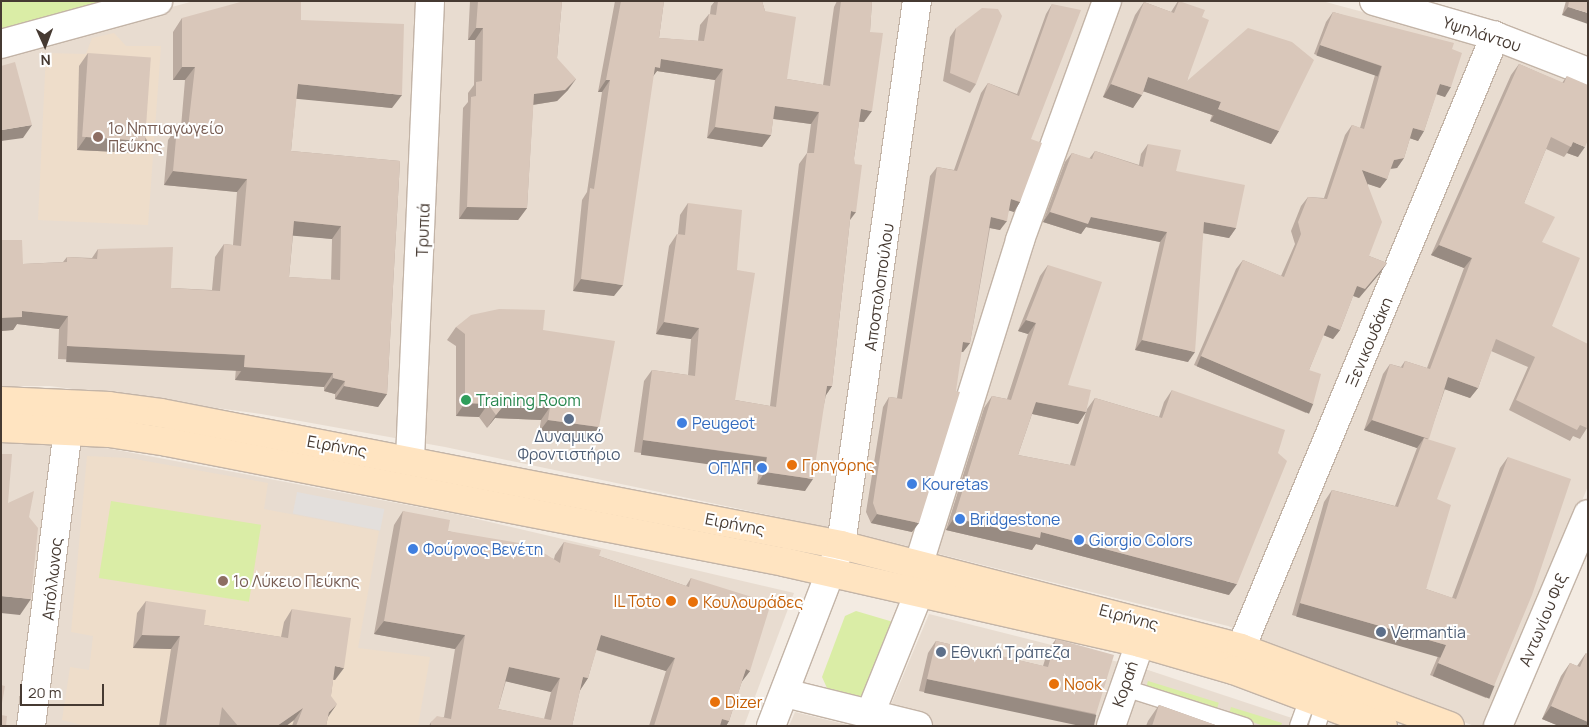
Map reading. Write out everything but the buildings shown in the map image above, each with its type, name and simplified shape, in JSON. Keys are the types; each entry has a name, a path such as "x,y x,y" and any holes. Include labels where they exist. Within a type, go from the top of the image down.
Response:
{"main road":[{"name":"Ειρήνης","path":"1,401 135,409 410,460 841,545 919,563 1242,648 1450,726"},
{"name":"Ειρήνης","path":"1,428 68,431 167,442 834,572 1140,643 1317,708 1383,726"}],"street":[{"path":"1,44 158,1"},
{"name":"Τρυπιά","path":"410,460 430,1"},
{"name":"Αποστολοπούλου","path":"771,726 834,572 841,545 917,1"},
{"path":"919,563 1017,249 1107,1"},
{"name":"Υψηλάντου","path":"1374,1 1496,36 1588,72"},
{"name":"Ξενικουδάκη","path":"1242,648 1496,36"},
{"name":"Απόλλωνος","path":"31,726 68,431"},
{"name":"Αντωνίου Φιξ","path":"1498,726 1588,514"},
{"path":"870,714 919,593"},
{"name":"Κοραή","path":"1111,726 1140,643"},
{"path":"785,693 918,726"}],"lane":[{"path":"1125,688 1245,726"},
{"path":"1298,726 1317,708"}],"shaded area":[{"path":"194,1 1322,1 1494,47 1588,83 1588,486 1491,726 1474,726 1228,626 859,534 445,447 261,414 50,386 1,386 1,53"},
{"name":"1ο Νηπιαγωγείο Πεύκης","path":"114,33 126,46 161,46 148,225 38,220 46,53 86,54 92,38"},
{"path":"1,443 101,447 460,515 794,593 744,726 1,726"},
{"name":"1ο Λύκειο Πεύκης","path":"87,456 129,458 268,483 264,509 379,531 358,648 430,657 418,726 85,726 62,720 70,667 89,670 93,636 71,632"},
{"path":"297,492 384,509 380,531 293,514"},
{"path":"929,614 1142,668 1316,726 882,726"},
{"path":"795,712 852,726 789,726"}],"green space":[{"path":"1,1 124,1 1,33"},
{"path":"111,501 261,525 249,602 99,578"},
{"path":"856,611 900,624 871,699 827,688 822,677 845,616"},
{"path":"1148,681 1219,703 1216,711 1145,690"},
{"path":"1231,707 1282,723 1281,726 1264,726 1229,714"}],"place":[{"name":"1ο Νηπιαγωγείο Πεύκης","path":"98,137"},
{"name":"Training Room","path":"466,400"},
{"name":"Δυναμικό Φροντιστήριο","path":"569,419"},
{"name":"Peugeot","path":"682,423"},
{"name":"Γρηγόρης","path":"792,465"},
{"name":"ΟΠΑΠ","path":"762,468"},
{"name":"Kouretas","path":"912,484"},
{"name":"Bridgestone","path":"960,519"},
{"name":"Giorgio Colors","path":"1079,540"},
{"name":"Φούρνος Βενέτη","path":"413,549"},
{"name":"1ο Λύκειο Πεύκης","path":"223,581"},
{"name":"IL Toto","path":"671,601"},
{"name":"Κουλουράδες","path":"693,602"},
{"name":"Vermantia","path":"1381,632"},
{"name":"Εθνική Τράπεζα","path":"941,652"},
{"name":"Nook","path":"1054,684"},
{"name":"Dizer","path":"715,702"}]}
